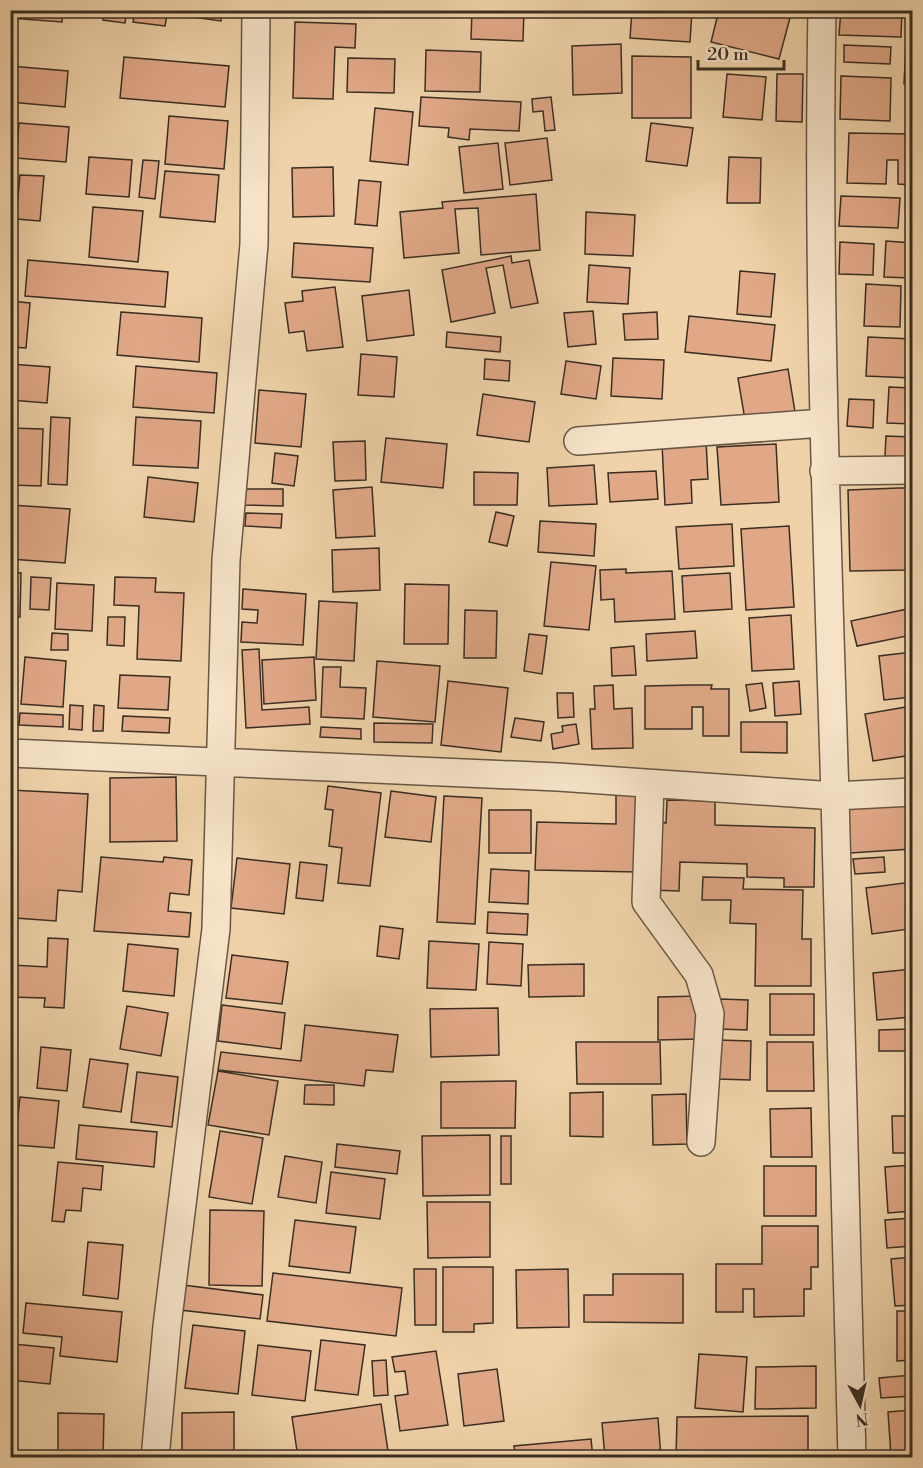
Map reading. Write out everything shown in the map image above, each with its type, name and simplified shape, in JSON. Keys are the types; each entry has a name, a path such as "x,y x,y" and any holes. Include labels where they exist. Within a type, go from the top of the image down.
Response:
{"street":[{"path":"155,1458 167,1326 216,929 226,560 254,244 256,10"},
{"path":"822,10 820,189 823,423 836,796 852,1458"},
{"path":"578,441 823,423"},
{"path":"824,471 912,470"},
{"path":"10,753 220,764 558,777 836,796 912,792"},
{"path":"650,784 646,902 699,975 710,1014 701,1142"}],"building":[{"path":"10,10 63,10 62,22 10,18"},
{"path":"104,10 127,10 125,23 103,20"},
{"path":"135,10 168,10 165,26 133,22"},
{"path":"187,10 222,10 221,21 186,16"},
{"path":"472,10 524,10 523,41 471,39"},
{"path":"632,10 692,10 690,42 630,38"},
{"path":"719,10 777,10 791,14 779,59 711,42"},
{"path":"841,10 902,10 901,37 839,35"},
{"path":"295,22 356,24 355,48 335,47 333,99 293,98"},
{"path":"621,44 622,93 573,95 572,46"},
{"path":"906,44 912,45 912,84 904,84"},
{"path":"844,45 891,47 890,64 844,62"},
{"path":"426,50 481,52 480,92 425,91"},
{"path":"632,56 691,57 691,118 632,118"},
{"path":"124,57 229,66 225,107 120,98"},
{"path":"348,58 395,59 394,93 347,92"},
{"path":"10,66 68,71 65,107 10,102"},
{"path":"727,74 766,77 762,120 723,117"},
{"path":"777,74 803,74 802,122 776,121"},
{"path":"841,76 891,78 890,121 840,119"},
{"path":"421,97 521,102 519,131 470,129 469,140 448,137 449,128 419,126"},
{"path":"551,97 555,130 545,131 543,111 533,112 532,99"},
{"path":"375,108 413,112 408,165 370,161"},
{"path":"169,116 228,121 224,169 165,164"},
{"path":"19,123 69,127 66,162 16,158 14,190 10,190 10,149 17,150"},
{"path":"651,123 693,128 687,166 646,161"},
{"path":"849,133 912,134 912,185 898,184 898,160 887,160 886,184 847,183"},
{"path":"547,138 552,180 510,185 505,143"},
{"path":"498,143 503,189 464,193 459,147"},
{"path":"89,157 132,160 129,197 86,194"},
{"path":"729,157 761,158 760,203 727,203"},
{"path":"143,160 159,161 155,199 139,197"},
{"path":"333,167 334,216 293,217 292,168"},
{"path":"165,171 219,175 215,222 160,217"},
{"path":"20,175 44,176 40,221 16,219"},
{"path":"359,180 381,182 377,226 355,224"},
{"path":"536,194 540,250 481,255 478,208 455,209 459,253 404,258 400,212 443,208 442,202"},
{"path":"841,196 900,198 898,228 839,226"},
{"path":"93,207 143,211 138,262 89,257"},
{"path":"586,212 635,215 633,256 585,254"},
{"path":"886,241 912,243 912,278 884,277"},
{"path":"840,242 874,244 873,275 839,274"},
{"path":"294,243 373,248 370,282 292,277"},
{"path":"511,256 512,263 529,260 538,303 511,308 503,265 486,268 495,313 451,322 442,270"},
{"path":"28,260 168,272 165,307 25,296"},
{"path":"589,265 630,268 628,304 587,302"},
{"path":"740,271 775,274 771,317 737,314"},
{"path":"866,284 901,286 900,327 864,326"},
{"path":"335,287 343,347 307,351 304,331 289,333 285,303 303,301 302,291"},
{"path":"409,290 414,335 367,341 362,296"},
{"path":"10,301 30,303 26,348 10,347"},
{"path":"593,311 596,344 568,347 564,313"},
{"path":"121,312 202,318 199,362 117,355"},
{"path":"657,312 658,339 625,340 623,314"},
{"path":"689,316 775,325 771,361 685,352"},
{"path":"447,332 501,337 500,352 446,347"},
{"path":"868,337 912,339 912,378 866,376"},
{"path":"361,354 397,357 394,397 358,395"},
{"path":"613,358 664,360 662,399 611,396"},
{"path":"485,359 510,361 509,381 484,379"},
{"path":"566,361 601,366 596,399 561,394"},
{"path":"10,364 50,367 47,403 10,400"},
{"path":"136,366 217,373 214,413 133,407"},
{"path":"788,369 796,418 746,426 738,378"},
{"path":"889,387 912,388 912,424 887,423"},
{"path":"259,390 306,394 301,447 255,443"},
{"path":"483,394 535,402 529,442 477,435"},
{"path":"849,399 874,400 873,428 847,426"},
{"path":"51,417 70,418 67,485 48,484"},
{"path":"136,417 201,421 198,468 133,465"},
{"path":"10,428 43,429 41,486 10,485"},
{"path":"886,436 912,437 912,458 885,456"},
{"path":"386,438 447,444 443,488 381,482"},
{"path":"365,441 366,480 335,481 333,442"},
{"path":"706,441 708,479 691,480 692,503 665,505 662,444"},
{"path":"776,444 779,502 721,505 717,447"},
{"path":"275,453 298,456 294,486 272,483"},
{"path":"594,465 597,504 549,506 547,468"},
{"path":"656,471 658,499 610,502 608,473"},
{"path":"474,472 518,473 517,505 474,505"},
{"path":"148,477 198,483 194,522 144,517"},
{"path":"372,487 375,536 336,538 333,490"},
{"path":"912,488 912,503 906,503 907,570 850,571 848,490"},
{"path":"244,489 283,489 283,506 244,505"},
{"path":"11,505 70,509 65,563 10,559"},
{"path":"496,512 514,516 507,546 489,542"},
{"path":"246,513 282,514 281,528 245,526"},
{"path":"540,521 596,524 594,556 538,552"},
{"path":"732,524 734,566 679,569 676,527"},
{"path":"789,526 794,607 746,610 741,529"},
{"path":"379,548 380,590 333,592 332,550"},
{"path":"551,562 596,566 589,630 544,626"},
{"path":"626,569 626,573 672,571 675,619 615,622 614,599 601,600 600,570"},
{"path":"10,572 21,573 20,617 10,617"},
{"path":"730,573 732,609 684,612 682,576"},
{"path":"31,577 51,578 49,610 30,609"},
{"path":"115,577 156,578 155,592 184,593 181,661 137,659 139,606 114,605"},
{"path":"57,583 94,585 92,631 55,629"},
{"path":"405,584 449,585 448,644 404,644"},
{"path":"243,589 306,594 303,645 241,642 242,622 257,623 258,610 242,609"},
{"path":"319,601 357,603 354,661 316,659"},
{"path":"912,608 912,635 857,646 851,621"},
{"path":"465,610 497,611 496,658 464,658"},
{"path":"791,615 794,669 752,671 749,618"},
{"path":"108,617 125,617 124,646 107,645"},
{"path":"695,631 697,658 647,661 646,634"},
{"path":"52,633 68,634 68,650 51,650"},
{"path":"529,634 547,636 542,674 524,671"},
{"path":"634,646 636,675 612,676 611,648"},
{"path":"259,649 262,710 309,707 310,724 246,728 242,650"},
{"path":"912,652 912,697 884,700 879,656"},
{"path":"25,657 66,661 63,707 21,704"},
{"path":"314,657 316,700 264,704 262,660"},
{"path":"377,661 440,666 435,722 373,717"},
{"path":"323,667 341,667 340,687 366,688 364,719 321,717"},
{"path":"120,675 170,677 168,710 118,708"},
{"path":"448,681 508,688 501,752 441,745"},
{"path":"799,681 801,714 775,716 773,683"},
{"path":"762,683 766,708 750,711 746,685"},
{"path":"613,685 614,709 632,708 633,748 592,749 590,709 595,709 594,686"},
{"path":"712,685 711,689 729,689 729,736 703,736 703,707 692,707 692,729 645,729 645,686"},
{"path":"557,693 573,693 574,717 558,718"},
{"path":"70,705 83,706 82,730 69,729"},
{"path":"94,705 104,706 103,731 93,731"},
{"path":"912,706 912,755 873,761 865,714"},
{"path":"20,713 63,715 63,727 19,725"},
{"path":"123,716 170,718 169,733 122,731"},
{"path":"515,718 544,722 541,741 511,737"},
{"path":"741,722 787,722 787,753 741,752"},
{"path":"374,723 433,724 432,743 374,742"},
{"path":"576,724 579,744 553,749 551,734 563,732 562,726"},
{"path":"321,727 361,729 361,739 320,737"},
{"path":"176,777 177,841 110,842 110,778"},
{"path":"328,786 381,793 370,886 338,883 342,848 329,846 333,810 325,809"},
{"path":"10,790 88,794 82,892 58,890 56,921 15,918 16,887 10,887"},
{"path":"391,791 436,797 431,842 385,837"},
{"path":"616,793 636,794 639,872 535,870 537,822 616,824"},
{"path":"444,796 482,798 475,924 437,922"},
{"path":"667,800 715,801 715,825 815,828 814,887 784,887 784,878 747,877 747,864 680,862 679,891 650,890 661,822 666,823"},
{"path":"912,800 912,849 850,853 846,804"},
{"path":"489,810 531,810 531,853 489,853"},
{"path":"101,857 163,862 164,857 192,860 189,895 170,893 168,911 191,913 189,937 94,931"},
{"path":"884,857 885,872 855,874 853,859"},
{"path":"237,858 290,864 284,914 231,908"},
{"path":"300,862 327,865 323,901 296,898"},
{"path":"491,869 529,871 528,904 489,902"},
{"path":"703,877 744,878 743,889 803,890 802,939 811,939 811,986 755,986 756,924 730,923 731,900 702,900"},
{"path":"912,882 912,954 909,929 872,934 866,888"},
{"path":"488,912 528,914 527,935 487,933"},
{"path":"380,926 403,929 399,959 377,956"},
{"path":"48,938 68,939 64,1008 44,1007 45,998 10,997 12,965 47,967"},
{"path":"429,941 479,944 476,990 427,988"},
{"path":"489,942 523,944 521,986 487,984"},
{"path":"128,944 178,949 174,996 123,991"},
{"path":"232,955 288,962 282,1004 226,998"},
{"path":"584,964 584,996 529,997 528,965"},
{"path":"912,969 912,1017 877,1020 873,973"},
{"path":"770,994 814,994 814,1035 770,1035"},
{"path":"700,996 700,1039 658,1040 658,997"},
{"path":"720,999 748,1000 747,1030 719,1029"},
{"path":"222,1005 285,1013 281,1049 218,1041"},
{"path":"127,1006 168,1013 161,1056 120,1049"},
{"path":"498,1008 499,1055 431,1057 430,1009"},
{"path":"305,1025 398,1035 393,1072 366,1070 364,1086 218,1070 221,1052 301,1061"},
{"path":"912,1029 912,1051 879,1051 879,1030"},
{"path":"718,1040 751,1041 750,1080 717,1079"},
{"path":"576,1042 660,1042 661,1084 577,1084"},
{"path":"767,1042 813,1042 814,1091 767,1091"},
{"path":"41,1047 71,1050 67,1091 37,1088"},
{"path":"90,1059 128,1064 121,1112 83,1107"},
{"path":"218,1071 278,1081 269,1135 208,1125"},
{"path":"137,1072 178,1077 172,1127 131,1122"},
{"path":"516,1081 515,1128 441,1128 441,1082"},
{"path":"305,1085 334,1085 334,1105 304,1104"},
{"path":"603,1092 603,1137 570,1136 570,1093"},
{"path":"686,1094 687,1144 653,1145 652,1095"},
{"path":"20,1097 59,1101 54,1148 15,1145"},
{"path":"811,1108 812,1157 771,1157 770,1109"},
{"path":"892,1116 912,1116 912,1153 893,1153"},
{"path":"79,1125 157,1132 154,1167 76,1159"},
{"path":"220,1131 263,1138 252,1204 209,1197"},
{"path":"490,1135 490,1195 423,1196 422,1136"},
{"path":"501,1136 511,1136 511,1184 501,1184"},
{"path":"337,1144 400,1151 397,1174 335,1167"},
{"path":"285,1156 322,1162 316,1203 278,1197"},
{"path":"58,1162 103,1166 101,1190 83,1188 81,1211 66,1210 64,1222 52,1221"},
{"path":"912,1165 912,1211 888,1213 885,1167"},
{"path":"764,1166 816,1166 816,1216 764,1216"},
{"path":"331,1172 385,1179 380,1219 326,1213"},
{"path":"427,1202 490,1202 490,1257 428,1258"},
{"path":"210,1210 264,1211 262,1286 209,1285"},
{"path":"912,1218 912,1246 887,1248 885,1220"},
{"path":"295,1220 356,1227 350,1273 289,1266"},
{"path":"762,1226 818,1226 818,1267 811,1267 811,1289 804,1289 804,1316 754,1317 754,1289 743,1289 743,1312 716,1312 716,1264 762,1264"},
{"path":"88,1242 123,1245 118,1299 83,1295"},
{"path":"912,1257 912,1305 895,1306 891,1259"},
{"path":"443,1267 493,1267 493,1323 474,1324 474,1332 443,1332"},
{"path":"414,1269 436,1269 436,1325 415,1325"},
{"path":"568,1269 569,1327 517,1328 516,1270"},
{"path":"273,1273 402,1288 396,1336 267,1321"},
{"path":"613,1274 683,1274 683,1323 584,1322 584,1295 613,1295"},
{"path":"183,1285 263,1295 260,1319 180,1310"},
{"path":"26,1303 122,1312 117,1362 60,1356 62,1337 23,1333"},
{"path":"10,1308 15,1308 12,1334 10,1334"},
{"path":"897,1311 912,1311 912,1360 897,1361"},
{"path":"193,1325 245,1331 238,1394 185,1388"},
{"path":"321,1340 365,1345 358,1395 315,1390"},
{"path":"13,1344 54,1348 50,1384 10,1380"},
{"path":"258,1345 311,1351 305,1401 252,1395"},
{"path":"436,1351 448,1425 400,1431 395,1396 408,1394 405,1371 395,1372 392,1357"},
{"path":"699,1354 747,1357 743,1412 695,1408"},
{"path":"386,1360 388,1395 374,1396 372,1361"},
{"path":"816,1366 816,1408 755,1409 756,1367"},
{"path":"497,1369 504,1421 464,1426 458,1374"},
{"path":"912,1375 912,1396 881,1398 879,1378"},
{"path":"381,1404 389,1458 298,1458 292,1417"},
{"path":"912,1410 912,1454 891,1456 888,1412"},
{"path":"234,1412 234,1458 182,1458 182,1413"},
{"path":"58,1413 104,1414 103,1458 58,1458"},
{"path":"808,1416 808,1452 704,1453 705,1458 676,1458 677,1417"},
{"path":"10,1418 12,1418 13,1458 10,1458"},
{"path":"658,1418 661,1458 605,1458 602,1423"},
{"path":"591,1439 593,1458 516,1458 514,1446"}]}
